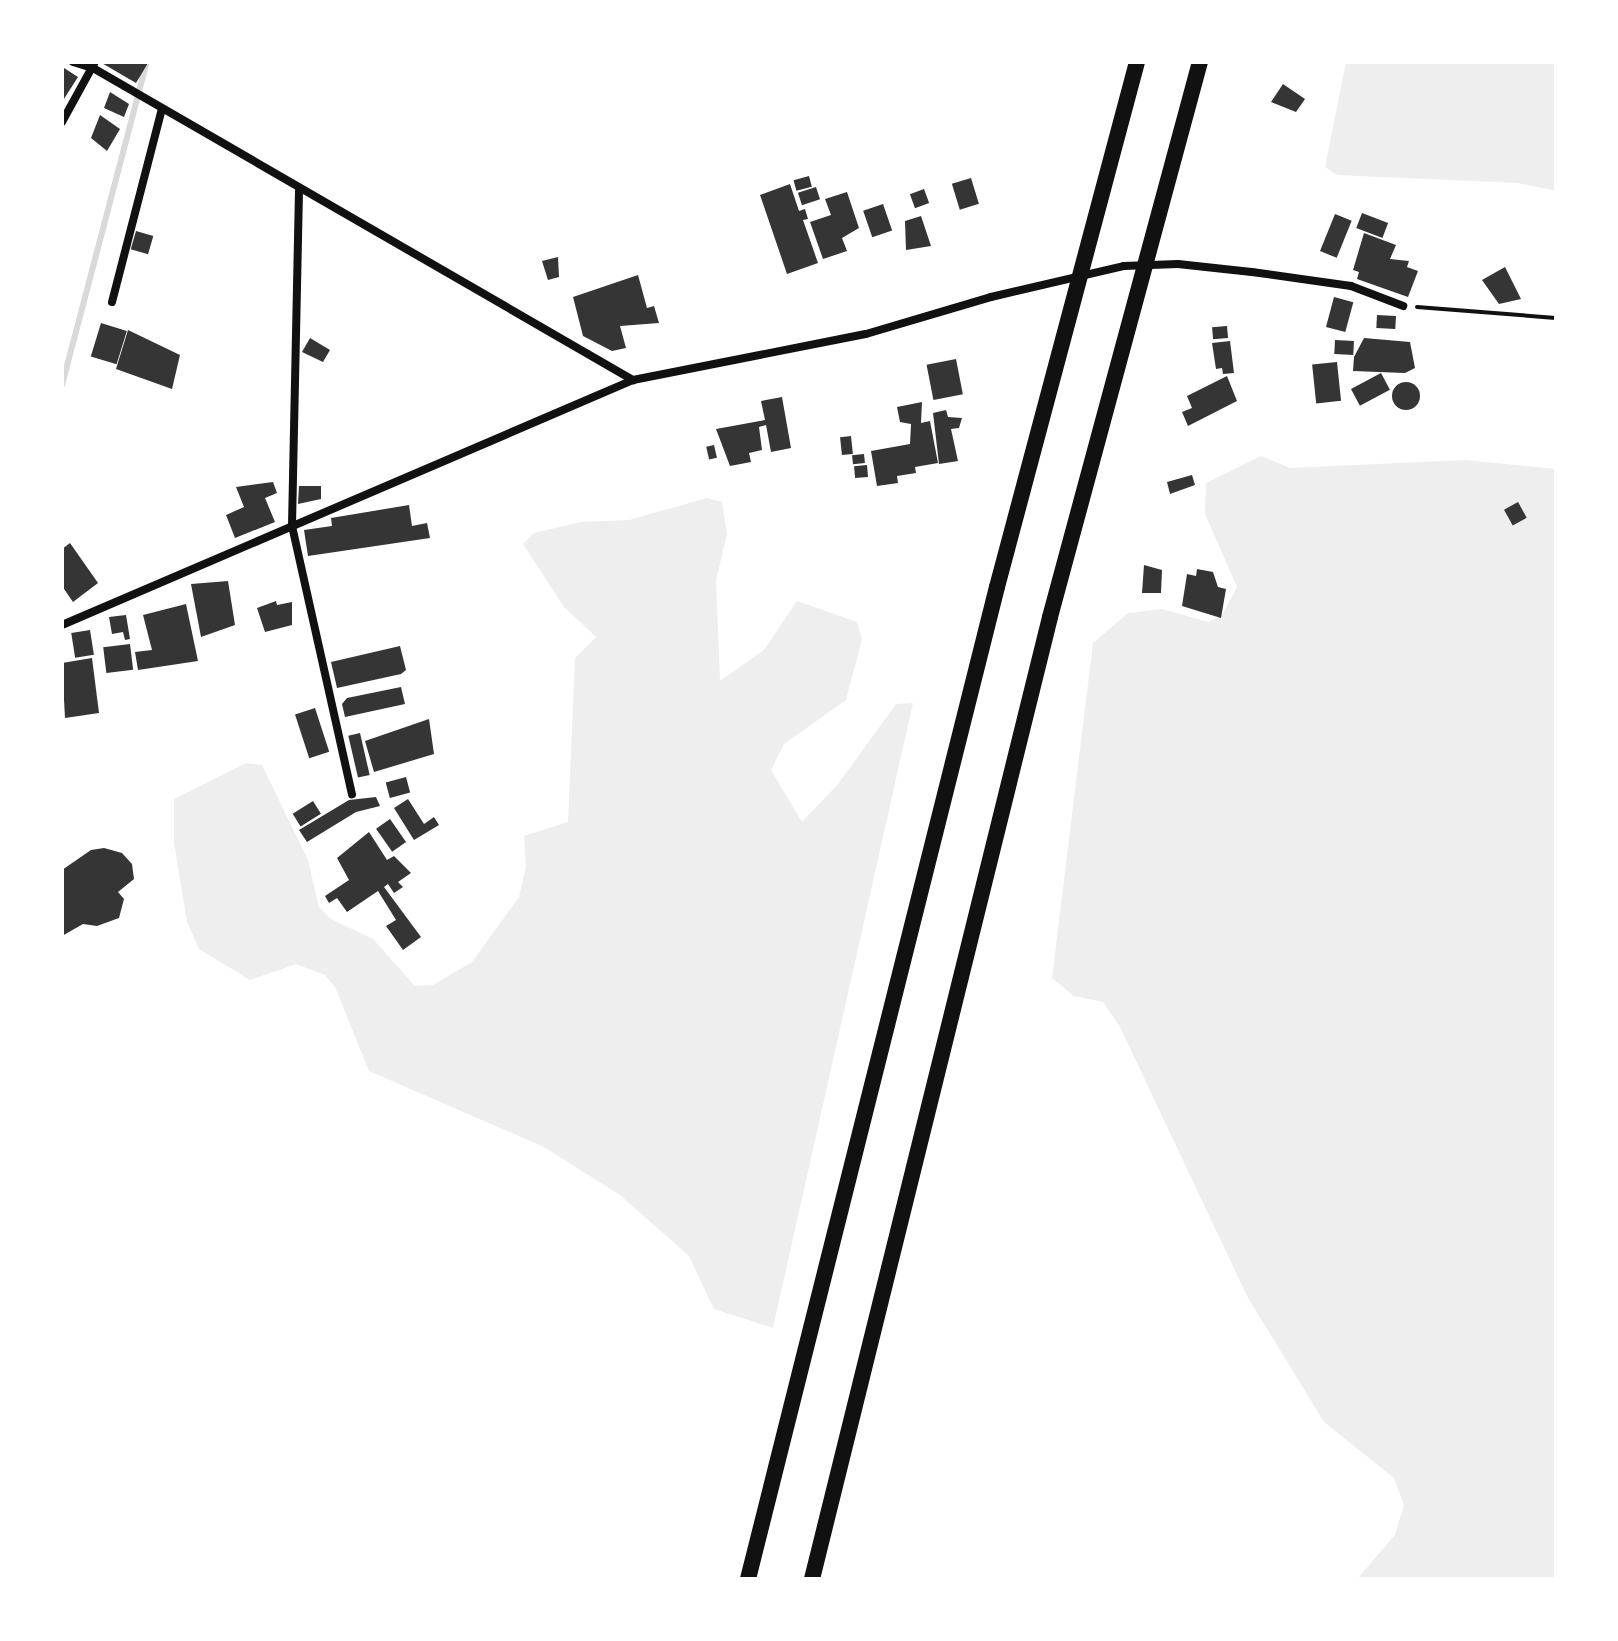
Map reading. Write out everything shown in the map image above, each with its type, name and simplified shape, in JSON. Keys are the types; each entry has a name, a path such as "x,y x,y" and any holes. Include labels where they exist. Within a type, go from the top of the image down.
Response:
{"highway":[{"path":"748,1579 997,587 1137,62"},
{"path":"812,1579 1050,617 1200,62"}],"street":[{"path":"73,62 94,65 299,191 633,380"},
{"path":"62,122 94,65"},
{"path":"112,302 162,109"},
{"path":"299,191 292,526 352,794"},
{"path":"62,625 633,380 866,334 976,300 1124,266 1178,264 1351,286 1403,306"}],"path":[{"path":"1403,306 1556,318"}],"shaded area":[{"path":"1346,62 1556,62 1556,191 1518,183 1337,175 1325,167"},
{"path":"1261,456 1290,468 1464,460 1556,469 1556,1579 1357,1579 1395,1535 1404,1505 1394,1478 1324,1422 1247,1296 1120,1027 1103,1002 1074,996 1052,978 1093,643 1128,613 1162,609 1209,622 1222,615 1237,587 1205,514 1206,483"},
{"path":"707,498 722,502 727,534 716,580 720,681 764,650 797,601 857,622 862,639 846,700 784,744 771,770 802,822 838,784 896,704 913,703 773,1328 714,1309 689,1256 620,1195 544,1147 369,1071 335,987 325,975 296,964 250,980 199,949 187,922 174,843 174,799 246,763 262,765 308,860 319,907 331,919 373,939 415,986 433,985 472,962 519,897 526,867 524,836 568,822 575,658 596,637 564,607 523,544 534,533 581,522 629,520"}],"building":[{"path":"100,62 146,62 148,63 136,83"},
{"path":"64,68 78,77 62,102 62,72"},
{"path":"1283,84 1305,99 1296,112 1271,102"},
{"path":"110,92 129,104 124,117 104,108"},
{"path":"100,115 120,129 107,151 91,138"},
{"path":"809,176 812,187 796,191 794,180"},
{"path":"971,178 979,204 960,210 952,184"},
{"path":"790,184 799,211 805,209 808,219 803,220 818,263 787,274 760,195"},
{"path":"816,187 820,199 802,205 798,193"},
{"path":"924,189 929,203 915,208 910,194"},
{"path":"847,192 859,228 842,238 847,251 823,259 810,222 831,215 825,199"},
{"path":"883,204 892,230 872,237 863,211"},
{"path":"1362,213 1388,223 1382,238 1356,228"},
{"path":"1335,214 1352,221 1337,258 1320,251"},
{"path":"921,216 931,246 906,250 905,221"},
{"path":"136,231 153,236 148,254 131,249"},
{"path":"1364,233 1396,245 1390,259 1409,261 1407,267 1418,271 1408,297 1357,279 1359,272 1353,270"},
{"path":"558,257 559,277 548,280 542,261"},
{"path":"1505,267 1521,299 1499,304 1482,280"},
{"path":"638,275 647,308 654,306 659,323 620,326 626,348 612,351 583,336 573,297"},
{"path":"1334,297 1353,302 1345,332 1326,327"},
{"path":"1377,315 1396,316 1395,329 1376,328"},
{"path":"101,323 127,331 117,364 91,356"},
{"path":"1227,326 1228,338 1213,339 1212,327"},
{"path":"128,330 180,355 172,389 116,369"},
{"path":"310,338 330,350 323,362 302,352"},
{"path":"1364,338 1410,342 1415,368 1405,373 1353,371 1354,357"},
{"path":"1335,340 1354,341 1353,355 1334,354"},
{"path":"1230,341 1234,373 1223,374 1222,368 1216,369 1212,343"},
{"path":"956,359 963,394 933,400 927,365"},
{"path":"1337,362 1341,401 1316,403 1312,365"},
{"path":"1381,373 1390,390 1360,406 1351,389"},
{"path":"1227,376 1237,401 1188,426 1182,412 1192,408 1187,396"},
{"path":"1406,382 1416,386 1420,396 1416,406 1406,410 1396,406 1392,396 1396,386"},
{"path":"782,397 791,448 771,452 766,425 759,427 762,450 749,453 751,462 730,466 716,429 765,420 761,401"},
{"path":"922,402 921,423 930,421 938,463 915,467 916,473 897,476 898,483 877,486 871,451 910,444 911,424 900,422 897,407"},
{"path":"946,410 948,417 962,418 959,428 951,429 958,461 939,464 933,413"},
{"path":"851,436 853,454 842,455 840,437"},
{"path":"714,445 717,458 709,459 706,447"},
{"path":"864,454 865,463 853,464 852,455"},
{"path":"867,465 868,477 855,478 854,466"},
{"path":"1192,475 1195,485 1170,494 1167,482"},
{"path":"273,482 277,493 265,498 275,522 235,538 226,515 244,507 236,487"},
{"path":"299,486 321,486 321,499 298,504"},
{"path":"1518,502 1527,518 1513,526 1504,510"},
{"path":"409,505 412,526 427,523 430,538 308,556 304,530 332,526 331,518"},
{"path":"70,543 98,583 73,602 62,586 62,549"},
{"path":"1144,565 1162,570 1161,593 1142,593"},
{"path":"1197,569 1213,572 1218,587 1226,589 1221,618 1182,606 1187,574 1196,576"},
{"path":"228,581 235,625 201,637 191,584"},
{"path":"276,601 277,605 292,602 292,625 265,632 257,608"},
{"path":"186,604 198,661 138,670 135,652 152,650 143,615"},
{"path":"126,615 130,639 125,640 123,632 112,634 109,617"},
{"path":"90,630 94,655 75,658 71,633"},
{"path":"130,644 133,670 106,673 103,647"},
{"path":"400,646 406,670 401,674 337,688 331,662"},
{"path":"92,658 99,713 65,718 62,663"},
{"path":"401,687 405,704 345,717 342,704 347,698"},
{"path":"315,708 329,752 309,758 295,714"},
{"path":"429,719 434,754 374,772 365,741"},
{"path":"360,733 370,775 358,778 348,736"},
{"path":"406,777 410,792 390,798 386,782"},
{"path":"376,797 380,806 356,812 307,842 299,830 349,800"},
{"path":"408,799 424,824 434,817 439,825 414,840 394,808"},
{"path":"313,801 321,814 301,826 293,814"},
{"path":"390,819 406,842 392,852 376,829"},
{"path":"369,832 387,860 394,856 411,873 398,882 403,887 394,893 388,884 384,887 421,937 403,950 386,926 396,920 378,891 347,912 337,898 329,903 325,896 349,880 337,858"},
{"path":"104,848 122,853 132,864 134,879 118,892 124,899 119,918 97,926 83,924 62,936 62,870 91,850"}],"waterway":[{"path":"62,385 147,62"}]}
